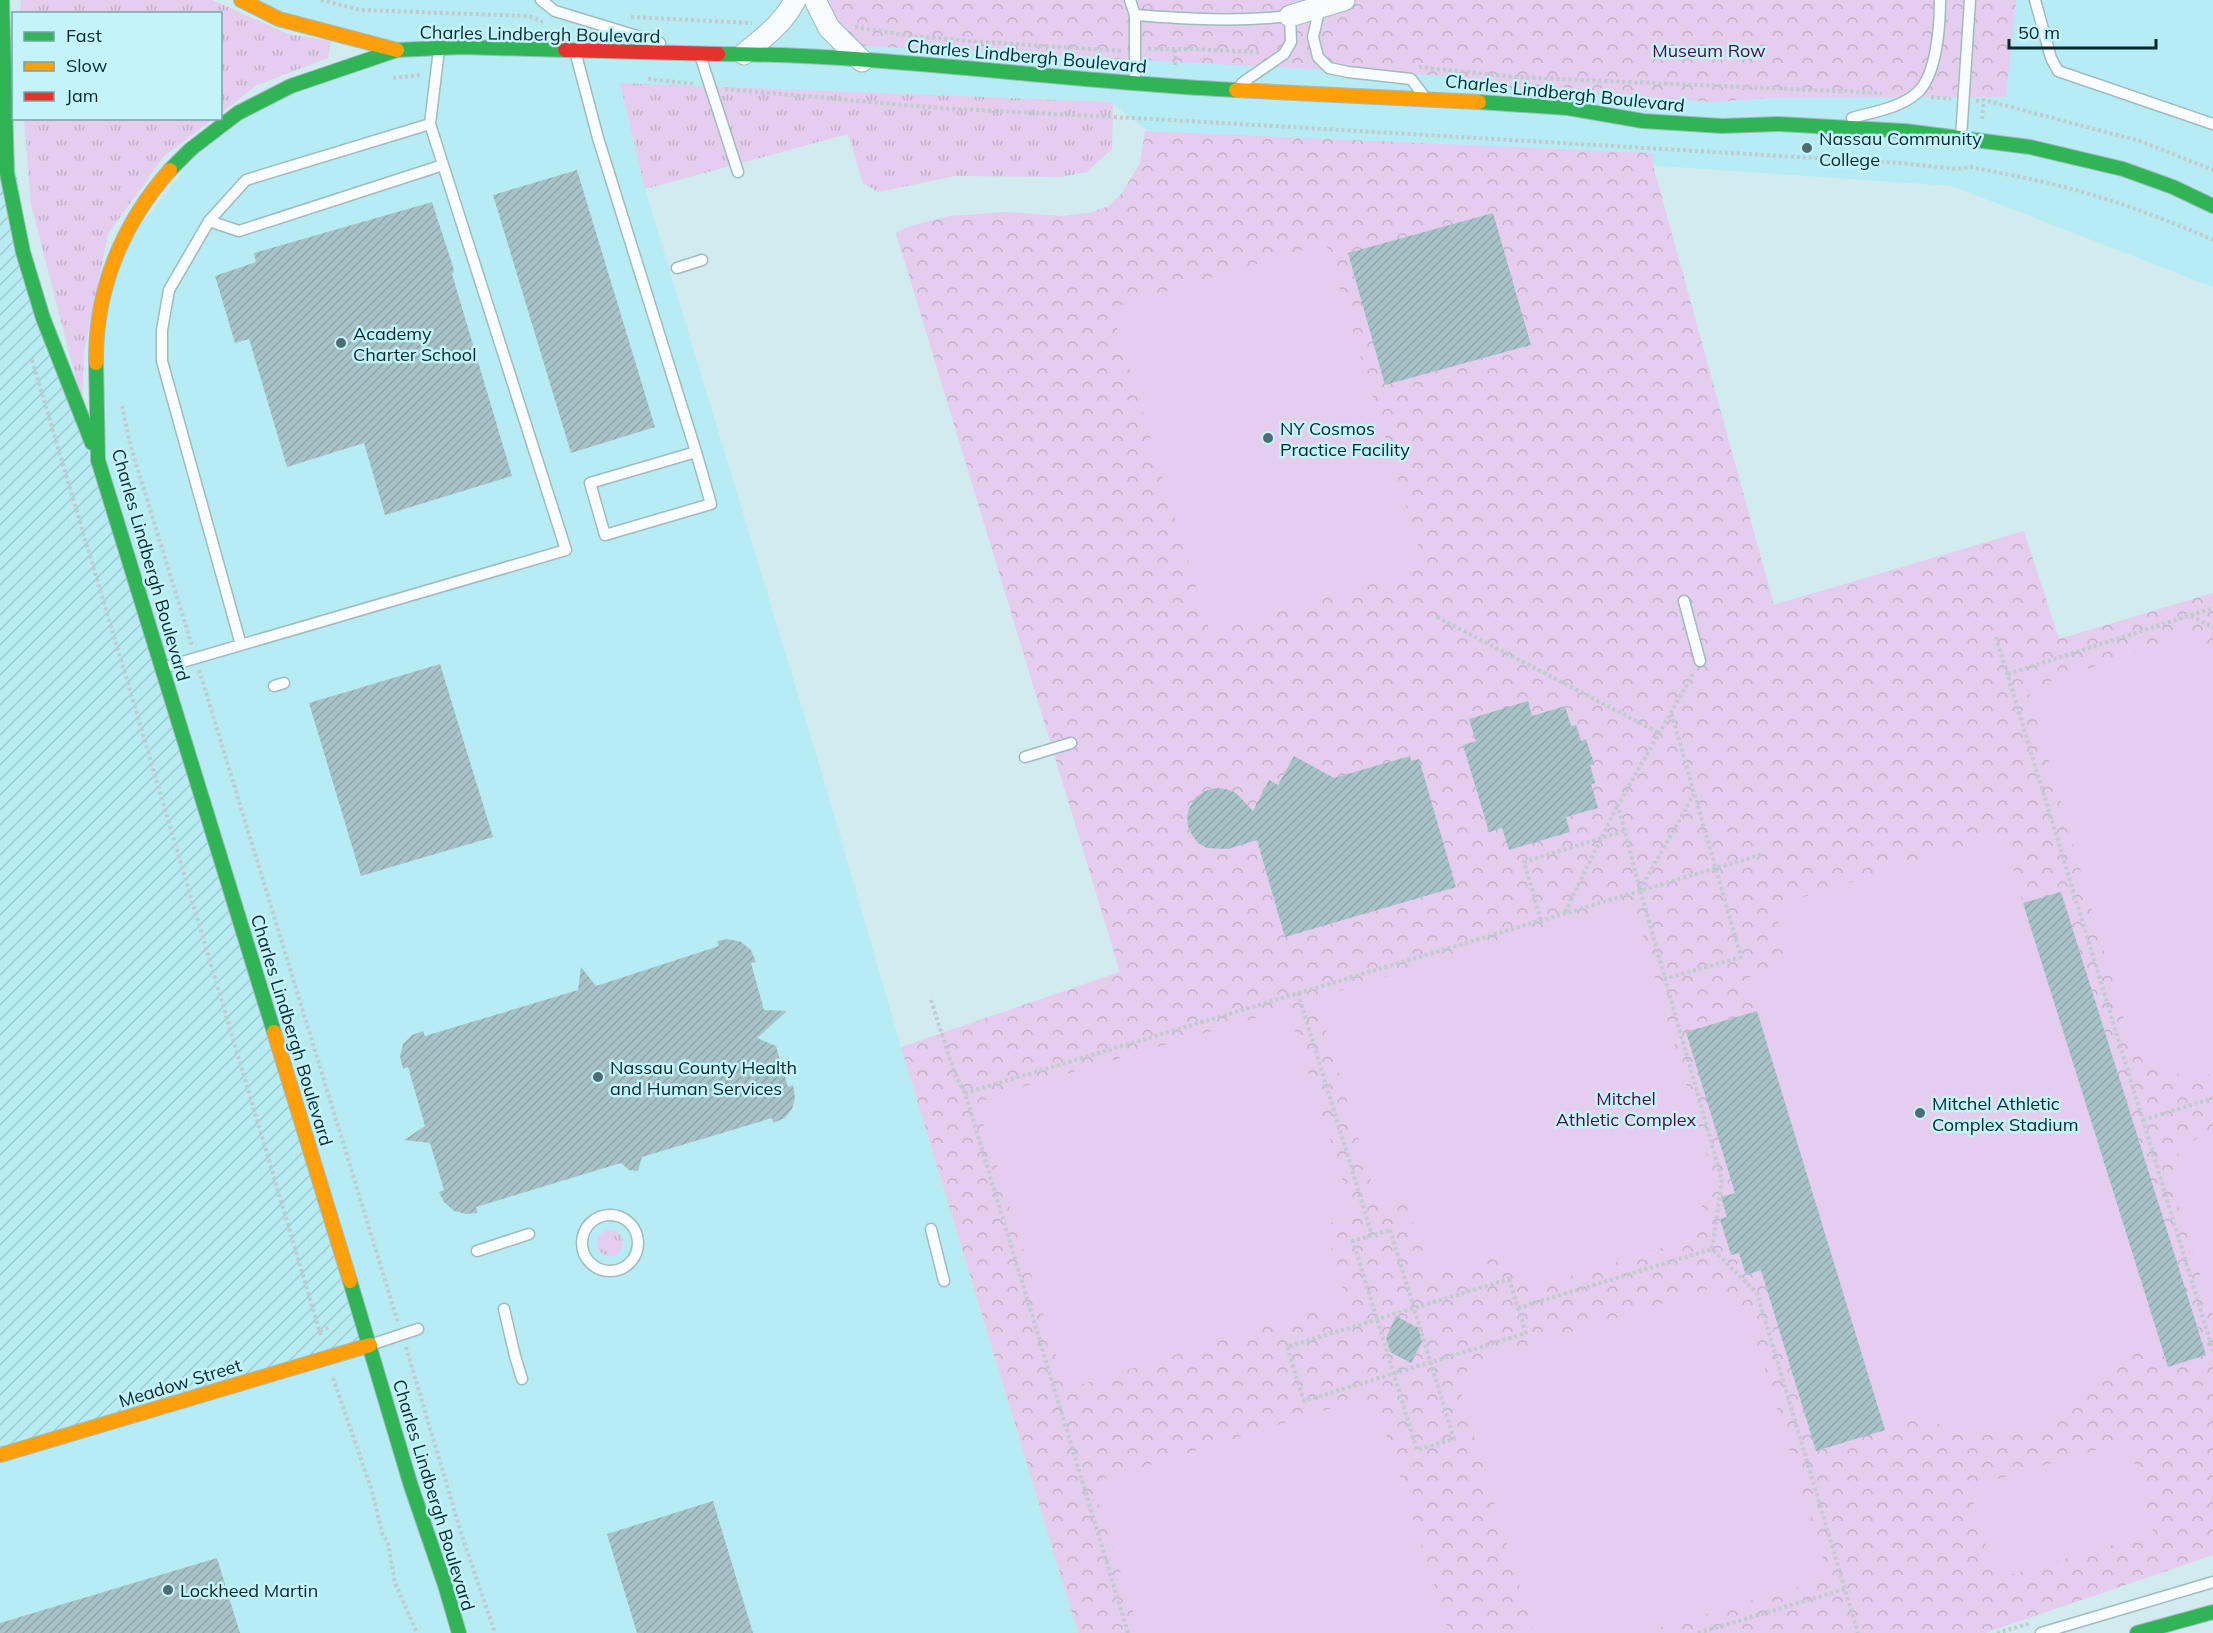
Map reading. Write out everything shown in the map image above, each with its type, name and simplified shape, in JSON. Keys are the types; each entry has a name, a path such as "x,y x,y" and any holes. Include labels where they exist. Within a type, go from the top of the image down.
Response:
{"street":[{"path":"2,0 7,173 23,252 43,318 98,460"},
{"path":"241,0 279,19 397,50"},
{"path":"744,54 779,25 787,16 795,0"},
{"path":"815,0 829,28 862,61"},
{"path":"1290,16 1344,0"},
{"name":"Charles Lindbergh Boulevard","path":"459,1633 411,1486 370,1345 98,460 96,344 101,308 113,262 135,215 168,172 183,157 238,114 291,86 397,50 439,48 744,54 862,61 1135,84 1426,98 1568,108 1643,121 1722,126 1779,124 1905,131 2030,147 2123,169 2173,187 2213,206"},
{"name":"Meadow Street","path":"0,1455 370,1345"},
{"path":"2137,1633 2213,1612"}],"lane":[{"path":"541,0 555,11 699,54 738,172"},
{"path":"1130,0 1135,15 1135,84"},
{"path":"1821,127 1897,105 1918,92 1932,68 1940,17 1940,0"},
{"path":"1961,138 1970,0"},
{"path":"2035,0 2051,58 2058,71 2213,124"},
{"path":"1320,6 1313,37 1318,57 1329,68 1411,79 1426,98"},
{"path":"1135,15 1210,20 1252,20 1290,16 1290,42 1284,54 1233,88"},
{"path":"162,668 566,550 430,124 439,48"},
{"path":"574,51 598,138 696,452 711,504 606,534 590,483 696,452"},
{"path":"241,645 162,361 162,330 169,290 209,221 246,180 430,124"},
{"path":"209,221 238,231 443,165"},
{"path":"677,268 702,260"},
{"path":"1684,601 1700,661"},
{"path":"1025,757 1071,743"},
{"path":"606,1215 624,1218 631,1224 639,1240 638,1249 628,1265 611,1271 593,1265 587,1258 582,1241 590,1224 606,1215"},
{"path":"931,1229 944,1281"},
{"path":"477,1251 529,1234"},
{"path":"504,1309 522,1378"},
{"path":"370,1345 418,1329"},
{"path":"2041,1633 2213,1582"}],"path":[{"path":"386,79 436,73"},
{"path":"645,79 730,91 939,108 1900,163 1957,169 1971,167 2055,185 2115,202 2168,219 2213,240"},
{"path":"30,355 327,1358 372,1491 382,1533 388,1543 395,1583 417,1633"},
{"path":"120,398 130,444 462,1536 495,1633"},
{"path":"2008,674 2213,608"},
{"path":"2190,615 2213,627"},
{"path":"1437,617 1659,733"},
{"path":"1996,637 2213,1352"},
{"path":"1565,912 1618,805 1700,661"},
{"path":"1664,979 1741,957 1671,712"},
{"path":"1640,890 1694,794"},
{"path":"1618,805 1664,979 1722,1180 1712,1249"},
{"path":"1541,920 1524,862 1624,831"},
{"path":"966,1092 1763,854"},
{"path":"1298,993 1372,1235"},
{"path":"931,1000 955,1075 966,1092 1128,1633"},
{"path":"2143,1120 2213,1098"},
{"path":"1390,1230 1414,1308 1454,1438 1417,1450 1353,1241 1390,1230"},
{"path":"1518,1308 1712,1249"},
{"path":"1712,1249 1757,1293 1858,1633"},
{"path":"1509,1279 1518,1308 1526,1333 1304,1401 1287,1347 1509,1279"},
{"path":"386,1308 392,1306"},
{"path":"320,1331 331,1327"},
{"path":"401,1360 409,1358"},
{"path":"1698,1633 1845,1588"}],"shaded area":[{"path":"0,0 11,137 32,270 364,1342 0,1451"},
{"path":"234,0 824,0 828,12 863,46 978,0 2213,0 2213,287 1952,186 1148,131 1110,102 621,84 645,189 1078,1633 0,1633 0,1451 97,465 107,269 223,119 386,50"}],"green space":[{"path":"21,0 212,0 288,34 331,41 328,58 257,85 222,112 222,12 20,12"},
{"name":"Museum Row","path":"824,0 2016,0 2006,97 1771,98 1713,102 1486,88 1448,76 863,46 828,12"},
{"path":"620,83 1113,102 1112,149 1087,172 1061,177 955,176 878,192 863,183 848,134 645,189"},
{"path":"24,120 212,120 164,156 108,234 84,352 82,403 31,204"},
{"name":"Mitchel Athletic Complex","path":"1145,131 1653,153 1653,165 1774,605 2024,531 2059,639 2213,593 2213,1555 1985,1633 1078,1633 901,1047 1120,972 896,233 911,226 949,216 1007,212 1061,216 1089,213 1109,206 1122,193 1140,163"},
{"name":"NY Cosmos Practice Facility","path":"1326,243 1425,568 1210,633 1111,308"},
{"path":"2187,635 2213,648 2213,1073 2199,1078 2158,1071 2130,1040 2028,689"},
{"name":"Mitchel Athletic Complex Stadium","path":"2003,835 2023,903 2061,892 2206,1355 2168,1367 2161,1346 2117,1359 2096,1389 2062,1416 2027,1431 1984,1435 1943,1426 1923,1417 1816,1451 1761,1271 1746,1275 1739,1253 1731,1255 1720,1219 1727,1217 1721,1197 1735,1193 1686,1032 1757,1011 1747,978 1778,970 1787,953 1774,906"},
{"path":"1620,904 1629,906 1637,915 1711,1170 1694,1238 1527,1289 1512,1253 1443,1273 1428,1265 1404,1198 1378,1204 1320,1010 1329,994"},
{"path":"1276,1012 1291,1018 1354,1215 1324,1225 1343,1285 1334,1305 1067,1389 980,1113 983,1102 995,1095"},
{"path":"2213,1128 2213,1316 2173,1188 2179,1150"},
{"path":"610,1230 619,1234 623,1243 619,1252 610,1256 601,1252 597,1243 601,1234"},
{"path":"1718,1286 1746,1307 1829,1578 1640,1633 1534,1633 1459,1387 1471,1363"},
{"path":"1357,1400 1380,1413 1449,1633 1140,1633 1092,1483"},
{"path":"2128,1441 2154,1533 1996,1579 1969,1487"}],"building":[{"path":"577,170 655,427 571,453 493,195"},
{"path":"432,202 454,270 452,274 512,476 385,515 364,443 287,467 249,339 235,343 215,276 256,262 254,253"},
{"path":"1493,213 1531,345 1385,385 1348,253"},
{"path":"440,664 493,837 361,876 309,703"},
{"path":"1528,701 1532,716 1565,706 1571,726 1576,725 1581,741 1586,739 1594,764 1590,765 1595,783 1591,784 1598,808 1566,817 1570,832 1509,850 1502,828 1489,832 1463,745 1476,741 1469,719"},
{"path":"1294,756 1334,778 1410,756 1411,761 1419,759 1456,887 1285,937 1257,840 1228,849 1207,848 1198,843 1192,835 1187,816 1196,797 1216,788 1236,793 1253,811 1269,780 1278,785"},
{"path":"2061,892 2206,1355 2168,1367 2023,903"},
{"name":"Nassau County Health and Human Services","path":"728,939 741,942 751,950 756,962 751,963 764,1010 787,1011 757,1038 776,1046 788,1087 793,1085 795,1098 792,1109 785,1118 773,1123 772,1118 642,1157 638,1171 629,1170 621,1163 476,1207 478,1213 466,1214 454,1211 444,1202 439,1192 444,1190 430,1143 404,1140 425,1126 408,1067 403,1069 400,1056 403,1044 412,1035 423,1031 425,1036 578,990 581,967 596,986 719,946 717,941"},
{"path":"1757,1011 1885,1430 1816,1451 1761,1270 1746,1275 1739,1253 1731,1255 1720,1219 1727,1217 1721,1197 1735,1193 1686,1032"},
{"path":"1396,1316 1418,1328 1422,1342 1411,1363 1390,1352 1386,1338"},
{"path":"713,1501 753,1633 637,1633 607,1534"},
{"name":"Lockheed Martin","path":"217,1558 240,1633 0,1633 0,1623"}],"traffic: fast":[{"path":"2,0 7,173 23,252 43,318 92,443"},
{"path":"170,170 191,149 238,113 291,86 397,50 462,47 565,50"},
{"path":"718,54 848,58 1236,90"},
{"path":"1479,102 1568,108 1643,121 1722,126 1779,124 1905,131 2030,147 2123,169 2173,187 2213,206"},
{"path":"96,363 98,460 274,1032"},
{"path":"350,1281 411,1486 459,1633"},
{"path":"2137,1633 2213,1612"}],"traffic: slow":[{"path":"241,0 279,19 397,50"},
{"path":"1236,90 1479,102"},
{"path":"96,363 100,310 115,259 138,213 170,170"},
{"path":"274,1032 350,1281"},
{"path":"0,1455 370,1345"}],"traffic: jam":[{"path":"565,50 718,54"}],"place":[{"name":"Nassau Community College","path":"1807,148"},
{"name":"Academy Charter School","path":"341,343"},
{"name":"NY Cosmos Practice Facility","path":"1268,438"},
{"name":"Nassau County Health and Human Services","path":"598,1077"},
{"name":"Mitchel Athletic Complex Stadium","path":"1920,1113"},
{"name":"Lockheed Martin","path":"168,1590"}]}
